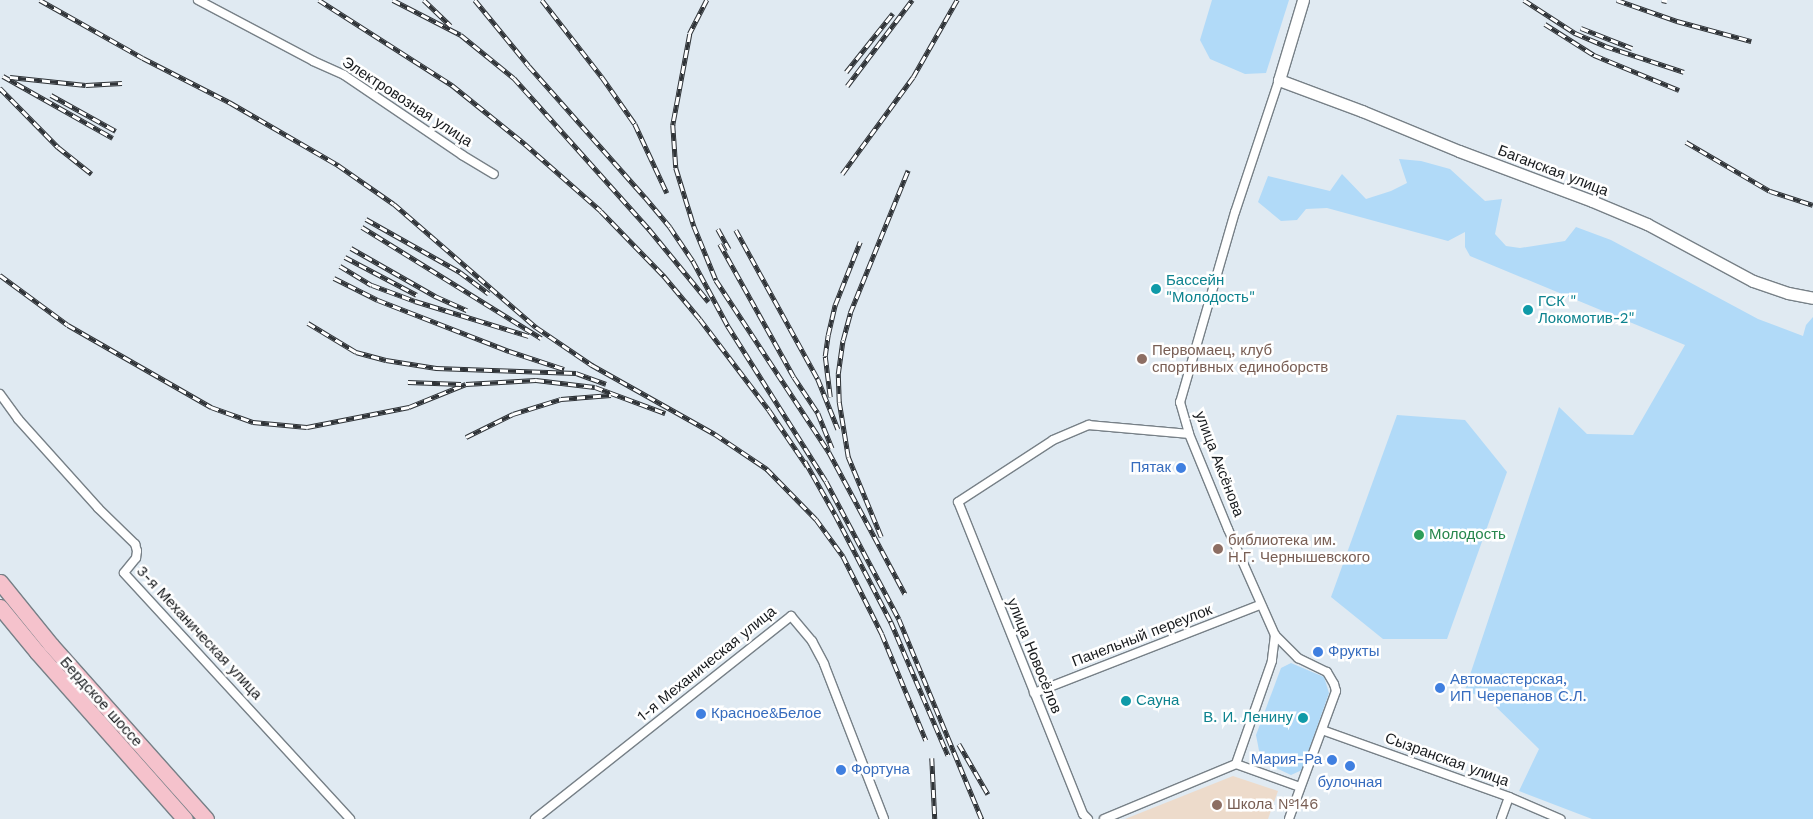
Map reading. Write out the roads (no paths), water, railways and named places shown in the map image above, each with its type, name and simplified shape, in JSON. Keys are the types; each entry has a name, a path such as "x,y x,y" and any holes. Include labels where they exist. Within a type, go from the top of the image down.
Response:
{"highway":[{"name":"Бердское шоссе","path":"0,582 51,645 206,819"},
{"name":"Бердское шоссе","path":"0,607 37,652 185,819"}],"street":[{"name":"Электровозная улица","path":"198,0 344,75 462,155 494,174"},
{"name":"улица Аксёнова","path":"1289,819 1336,691 1327,672 1298,658 1275,635 1260,605 1189,434 1180,402 1236,212 1303,0"},
{"name":"Баганская улица","path":"1279,80 1362,110 1459,151 1629,217 1753,281 1788,293 1813,298"},
{"name":"3-я Механическая улица","path":"0,394 18,419 98,508 134,544 137,551 136,558 124,572 350,819"},
{"name":"улица Новосёлов","path":"1088,819 1083,814 958,502 1053,440 1089,425 1189,434"},
{"name":"Панельный переулок","path":"1034,693 1260,605"},
{"name":"1-я Механическая улица","path":"535,819 790,616 812,641 824,664 884,819"},
{"path":"1236,764 1272,661 1275,635"},
{"name":"Сызранская улица","path":"1322,730 1509,797 1560,819"},
{"path":"1104,819 1236,764 1300,787"},
{"path":"1501,819 1509,797"}],"railway":[{"path":"40,0 143,58 231,103 338,165 394,204 536,327 592,365 715,434 767,469 816,519 843,556 882,634 926,740"},
{"path":"319,0 452,85 525,144 601,211 664,276 700,319 769,410 807,466"},
{"path":"393,0 461,35 514,78 649,229 709,302"},
{"path":"424,0 451,26"},
{"path":"475,0 529,66 645,197 670,227 693,261 728,326 826,481 899,619 982,819"},
{"path":"542,0 602,77 635,124 667,193"},
{"path":"707,0 690,34 673,125 676,168 694,226 716,280 829,452 905,594"},
{"path":"847,86 912,0"},
{"path":"842,174 913,77 957,0"},
{"path":"1524,0 1575,33 1605,46 1684,72"},
{"path":"1617,0 1677,21 1751,41"},
{"path":"1662,0 1667,1"},
{"path":"846,72 893,13"},
{"path":"1545,24 1594,55 1679,90"},
{"path":"1581,28 1632,48"},
{"path":"3,76 113,138"},
{"path":"10,77 86,85 122,83"},
{"path":"0,88 58,147 92,174"},
{"path":"51,95 116,131"},
{"path":"1686,142 1770,191 1813,205"},
{"path":"881,537 848,457 839,402 838,374 843,340 850,313 908,170"},
{"path":"366,219 460,272 489,294"},
{"path":"362,227 541,338"},
{"path":"718,229 729,249"},
{"path":"736,230 818,379 838,429"},
{"path":"830,397 825,356 828,335 835,305 860,242"},
{"path":"720,244 794,377 818,413 832,448"},
{"path":"351,248 435,296 467,310"},
{"path":"345,257 417,295"},
{"path":"340,266 372,285 415,301 529,336"},
{"path":"0,275 68,325 211,407 253,422 307,427 409,407 466,384 536,380 595,387 665,413"},
{"path":"334,278 378,300 509,351 564,369"},
{"path":"308,323 356,352 386,360 436,368 576,373 606,384"},
{"path":"408,382 461,384"},
{"path":"466,437 513,414 561,399 611,395"},
{"path":"805,461 891,622 948,755"},
{"path":"959,744 988,794"},
{"path":"932,758 935,819"}],"place":[{"name":"Бассейн \"Молодость\"","path":"1156,289"},
{"name":"ГСК \" Локомотив-2\"","path":"1528,310"},
{"name":"Первомаец, клуб спортивных единоборств","path":"1142,359"},
{"name":"Пятак","path":"1181,468"},
{"name":"Молодость","path":"1419,535"},
{"name":"библиотека им. Н.Г. Чернышевского","path":"1218,549"},
{"name":"Фрукты","path":"1318,652"},
{"name":"Автомастерская, ИП Черепанов С.Л.","path":"1440,688"},
{"name":"Сауна","path":"1126,701"},
{"name":"Красное&Белое","path":"701,714"},
{"name":"В. И. Ленину","path":"1303,718"},
{"name":"Мария-Ра","path":"1332,760"},
{"name":"булочная","path":"1350,766"},
{"name":"Фортуна","path":"841,770"},
{"name":"Школа №146","path":"1217,805"}]}
